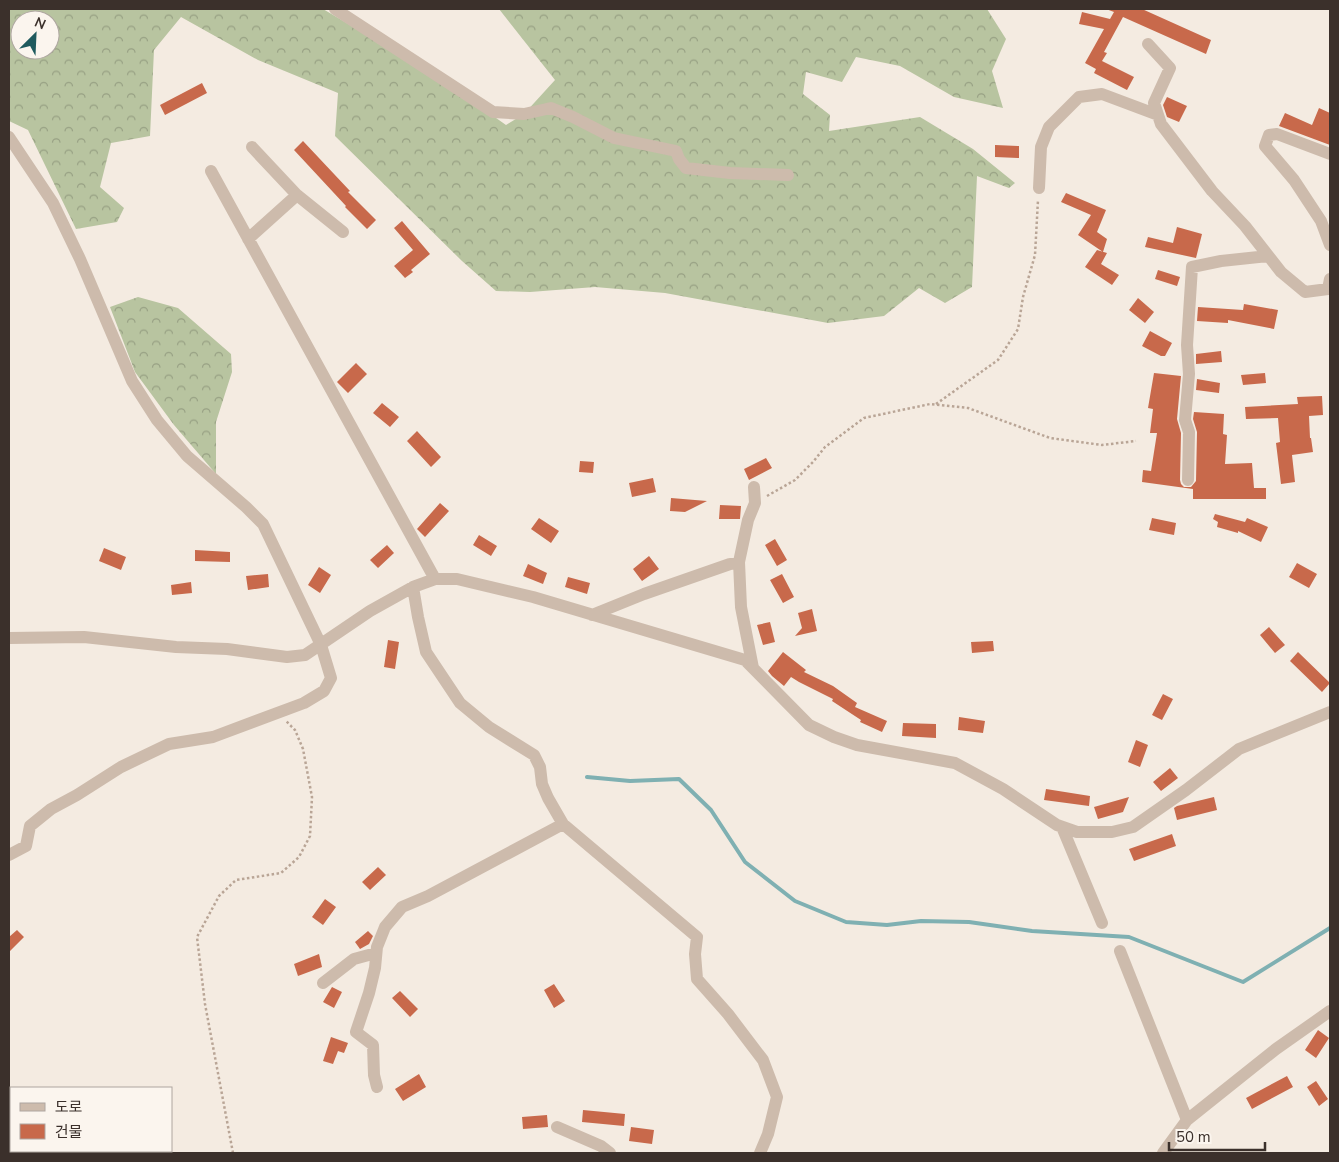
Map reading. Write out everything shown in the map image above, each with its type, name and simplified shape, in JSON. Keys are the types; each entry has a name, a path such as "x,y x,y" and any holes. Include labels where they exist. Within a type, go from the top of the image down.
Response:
{"street":[{"path":"335,9 492,112 524,114 551,108 614,138 676,151 686,168 730,173 788,175"},
{"path":"1148,44 1170,68 1154,103 1161,124 1212,191 1245,226 1280,272 1305,292 1328,289 1330,279"},
{"path":"1039,188 1041,147 1049,127 1079,97 1102,94 1158,115"},
{"path":"1330,154 1277,134 1269,135 1265,146 1294,180 1321,221 1330,246"},
{"path":"9,137 54,203 80,258 132,381 157,420 187,456 263,524 321,645 331,678 324,691 304,703 213,737 169,744 121,767 51,809 30,826 26,846 9,855"},
{"path":"252,147 297,195 343,232"},
{"path":"211,171 434,579"},
{"path":"248,239 297,195"},
{"path":"1188,480 1188,432 1186,420 1189,374 1187,345 1192,266 1268,256"},
{"path":"753,668 741,607 739,562 748,520 755,503 754,487"},
{"path":"592,615 644,594 739,562"},
{"path":"9,638 84,637 227,649 287,657 305,655 370,611 413,587 434,579 466,582 533,597 745,660 809,725 857,745 955,763 995,784 1033,811 1062,827 1077,832 1112,832 1133,827 1186,790 1239,749 1330,712"},
{"path":"413,587 426,652 460,703 489,728 534,755 540,767 542,784 563,824 697,936 695,954 697,979 728,1014 763,1060 777,1097 768,1134 760,1153"},
{"path":"377,1087 374,1075 373,1045 356,1032 375,968 377,947 385,927 402,907 437,892 563,824"},
{"path":"1062,827 1102,923"},
{"path":"1120,952 1187,1120"},
{"path":"323,983 354,959 376,953"},
{"path":"1163,1153 1187,1120 1276,1049 1330,1011"},
{"path":"557,1127 602,1146 610,1153"}],"path":[{"path":"935,405 998,360 1018,329 1023,297 1035,255 1039,188"},
{"path":"755,503 794,480 813,462 825,446 864,418 930,404 968,408 1050,438 1102,445 1136,441"},
{"path":"233,1153 205,1004 197,938 219,896 236,880 281,873 299,857 310,836 312,797 303,749 295,730 280,712"}],"green space":[{"path":"9,9 323,9 438,77 506,125 524,114 555,80 499,9 987,9 1006,39 992,71 1003,108 954,97 900,66 856,57 842,82 806,72 803,94 830,115 829,131 920,117 973,149 1015,183 1009,188 977,176 972,287 945,303 919,288 884,316 828,323 665,293 595,287 530,292 496,291 462,261 335,136 338,93 258,60 181,17 154,50 150,136 111,143 100,187 124,208 117,222 76,229 28,130 9,121"},
{"path":"138,297 178,308 231,354 232,372 216,422 216,474 174,425 135,372 110,307"}],"building":[{"path":"1106,9 1142,9 1211,40 1206,54 1123,17 1104,52 1107,53 1102,61 1134,77 1127,90 1094,73 1096,69 1085,63 1104,29 1079,24 1082,12 1110,19 1114,12"},
{"path":"202,83 207,93 165,115 160,105"},
{"path":"1167,97 1187,106 1179,122 1167,117 1163,105"},
{"path":"1319,108 1330,113 1330,145 1279,126 1285,113 1312,125"},
{"path":"303,141 350,191 348,192 376,220 367,229 294,150"},
{"path":"995,145 1019,146 1019,158 995,157"},
{"path":"1066,193 1106,210 1097,232 1107,239 1103,252 1078,235 1091,215 1061,202"},
{"path":"402,221 430,254 411,270 413,272 405,278 394,266 413,250 394,228"},
{"path":"1177,227 1202,234 1196,258 1145,247 1148,237 1173,243"},
{"path":"1097,250 1107,253 1101,264 1119,275 1112,285 1085,267"},
{"path":"1158,270 1180,277 1177,286 1155,279"},
{"path":"1138,298 1154,312 1145,323 1129,310"},
{"path":"1244,304 1278,310 1274,329 1228,320 1228,323 1197,321 1198,307 1243,310"},
{"path":"1150,331 1172,343 1165,356 1161,356 1142,346"},
{"path":"1221,351 1222,362 1196,364 1196,354"},
{"path":"356,363 367,374 348,393 337,382"},
{"path":"1154,373 1181,376 1177,419 1181,433 1181,484 1184,487 1191,487 1196,481 1197,432 1193,419 1194,412 1224,414 1223,434 1227,435 1225,464 1252,463 1254,488 1266,488 1266,499 1193,499 1193,489 1142,482 1143,470 1151,471 1157,433 1150,433 1153,409 1148,408"},
{"path":"1265,373 1266,383 1243,385 1241,375"},
{"path":"1197,379 1220,383 1219,393 1196,390"},
{"path":"1322,396 1323,415 1309,416 1313,452 1292,455 1295,482 1281,484 1276,443 1280,442 1278,418 1246,419 1245,407 1298,404 1297,397"},
{"path":"382,403 399,417 390,427 373,413"},
{"path":"417,431 441,457 431,467 407,441"},
{"path":"766,458 772,468 749,480 744,469"},
{"path":"580,461 594,462 593,473 579,472"},
{"path":"653,478 656,492 632,497 629,483"},
{"path":"671,498 707,501 685,512 670,511"},
{"path":"440,503 449,511 425,537 417,529"},
{"path":"720,505 741,506 740,519 719,519"},
{"path":"1215,514 1245,522 1247,518 1268,527 1261,542 1238,531 1238,533 1217,527 1218,522 1213,519"},
{"path":"539,518 559,531 551,543 531,529"},
{"path":"1152,518 1176,523 1174,535 1149,530"},
{"path":"479,535 497,546 491,556 473,545"},
{"path":"775,539 787,560 777,566 765,545"},
{"path":"387,545 394,553 378,568 370,560"},
{"path":"104,548 126,557 121,570 99,561"},
{"path":"195,550 230,552 230,562 195,561"},
{"path":"649,556 659,569 642,581 633,569"},
{"path":"1297,563 1317,574 1309,588 1289,577"},
{"path":"528,564 547,573 543,584 523,576"},
{"path":"319,567 331,575 320,593 308,585"},
{"path":"268,574 269,587 248,590 246,576"},
{"path":"782,574 794,597 783,603 770,580"},
{"path":"568,577 590,583 587,594 565,587"},
{"path":"191,582 192,593 172,595 171,585"},
{"path":"812,609 817,631 795,636 802,628 798,613"},
{"path":"770,622 775,642 763,645 757,625"},
{"path":"1269,627 1285,645 1275,653 1260,635"},
{"path":"388,640 399,642 395,669 384,667"},
{"path":"993,641 994,651 972,653 971,642"},
{"path":"783,652 806,670 804,672 833,686 857,703 855,707 887,721 882,732 860,722 861,720 832,701 833,699 791,677 784,686 768,671"},
{"path":"1298,652 1330,683 1322,692 1290,661"},
{"path":"1163,694 1173,699 1162,720 1152,715"},
{"path":"959,717 985,721 983,733 958,730"},
{"path":"903,723 936,724 936,738 902,736"},
{"path":"1136,740 1148,745 1140,767 1128,762"},
{"path":"1170,768 1178,778 1161,791 1153,782"},
{"path":"1046,789 1090,796 1089,806 1044,800"},
{"path":"1129,797 1123,812 1098,819 1094,807"},
{"path":"1214,797 1217,810 1177,820 1174,808 1177,806"},
{"path":"1172,834 1176,846 1134,861 1129,849"},
{"path":"378,867 386,875 370,890 362,882"},
{"path":"325,899 336,907 323,925 312,917"},
{"path":"17,930 24,937 9,952 9,937"},
{"path":"368,931 373,936 369,944 360,949 355,942"},
{"path":"319,954 322,967 298,976 294,964"},
{"path":"554,984 565,1001 554,1008 544,990"},
{"path":"332,987 342,992 334,1008 323,1002"},
{"path":"400,991 418,1009 410,1017 392,998"},
{"path":"1318,1030 1329,1038 1316,1058 1305,1050"},
{"path":"331,1037 348,1043 344,1053 338,1051 333,1064 323,1061"},
{"path":"419,1074 426,1087 403,1101 395,1089"},
{"path":"1287,1076 1293,1087 1252,1109 1246,1098"},
{"path":"1316,1081 1328,1099 1319,1106 1307,1087"},
{"path":"583,1110 625,1114 624,1126 582,1122"},
{"path":"547,1115 548,1127 523,1129 522,1117"},
{"path":"631,1127 654,1130 652,1144 629,1141"}],"waterway":[{"path":"587,777 630,781 679,779 711,810 745,862 795,901 846,922 887,925 921,921 969,922 1032,931 1129,937 1243,982 1330,928"}]}
